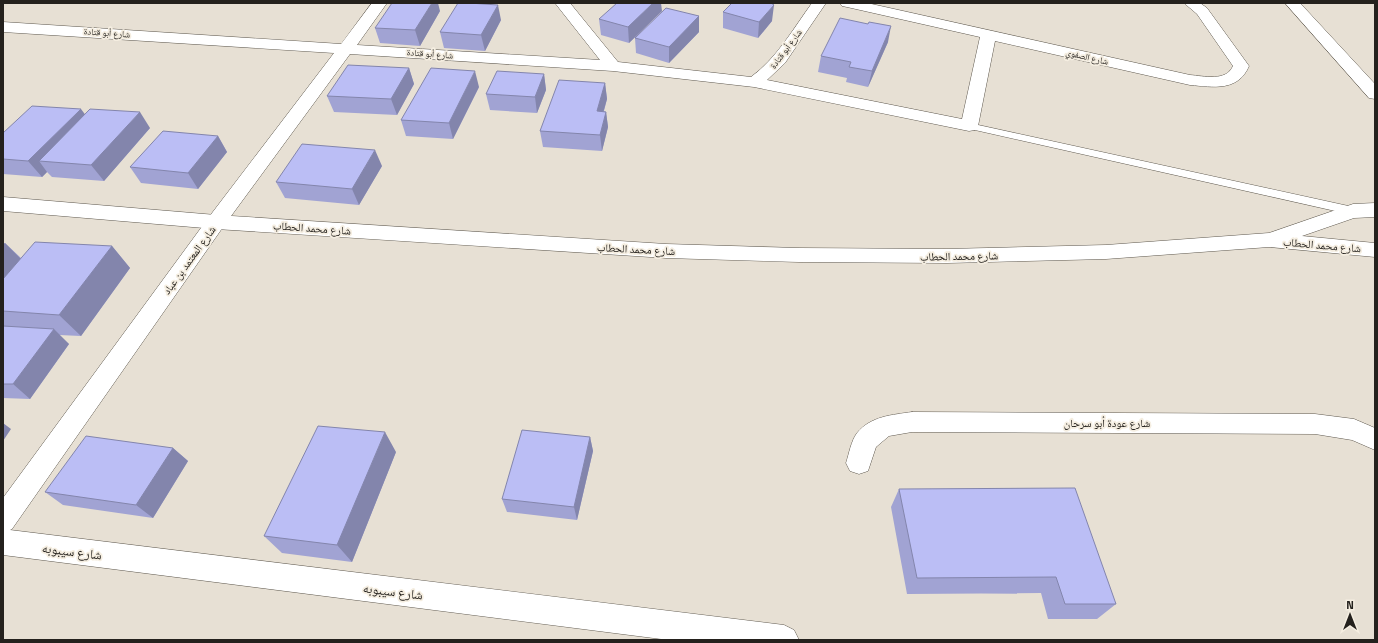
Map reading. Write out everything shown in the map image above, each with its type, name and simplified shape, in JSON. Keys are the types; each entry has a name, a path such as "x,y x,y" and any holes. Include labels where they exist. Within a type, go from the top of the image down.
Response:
{"street":[{"name":"شارع المعتمد بن عباد","path":"3,520 216,222 380,3"},
{"path":"562,3 613,66"},
{"name":"شارع أبو قتادة","path":"3,27 613,66 754,82 769,71 779,60 819,3"},
{"name":"شارع الصفوي","path":"847,3 1190,80 1216,82 1232,79 1239,74 1241,66 1202,11 1191,3"},
{"path":"1292,3 1375,94"},
{"path":"754,82 969,126 988,35"},
{"path":"1352,211 1375,196"},
{"name":"شارع محمد الحطاب","path":"3,204 216,222 666,251 799,255 947,256 1106,252 1269,240 1375,250"},
{"name":"شارع محمد الحطاب","path":"1269,240 1352,211 1375,210"},
{"name":"شارع عودة أبو سرحان","path":"859,463 866,441 884,427 912,422 1315,424 1354,430 1375,440"},
{"name":"شارع سيبوبه","path":"3,542 784,640"}],"lane":[{"path":"969,126 1352,211"}],"building":[{"path":"392,3 432,3 415,30 375,28"},
{"path":"458,3 498,5 481,35 440,32"},
{"path":"617,3 653,3 628,27 599,19"},
{"path":"732,3 771,3 774,5 759,22 723,12"},
{"path":"666,8 699,16 669,47 635,38"},
{"path":"840,18 868,24 869,22 891,26 872,71 849,67 851,62 821,56"},
{"path":"348,65 409,68 391,99 327,96"},
{"path":"431,68 475,71 449,123 401,120"},
{"path":"497,71 544,74 535,97 486,94"},
{"path":"559,80 605,83 597,111 606,112 600,135 540,131"},
{"path":"32,106 81,109 28,161 3,159 3,133"},
{"path":"90,109 140,112 91,165 39,161"},
{"path":"163,131 218,136 188,173 130,167"},
{"path":"302,144 375,150 352,189 276,182"},
{"path":"35,242 112,246 59,315 3,311 3,279"},
{"path":"3,326 54,329 13,384 3,384"},
{"path":"318,426 385,432 337,545 264,536"},
{"path":"522,430 590,437 574,507 502,499"},
{"path":"86,436 173,448 136,505 45,492"},
{"path":"1075,488 1116,604 1065,604 1056,577 917,578 899,489"}]}
